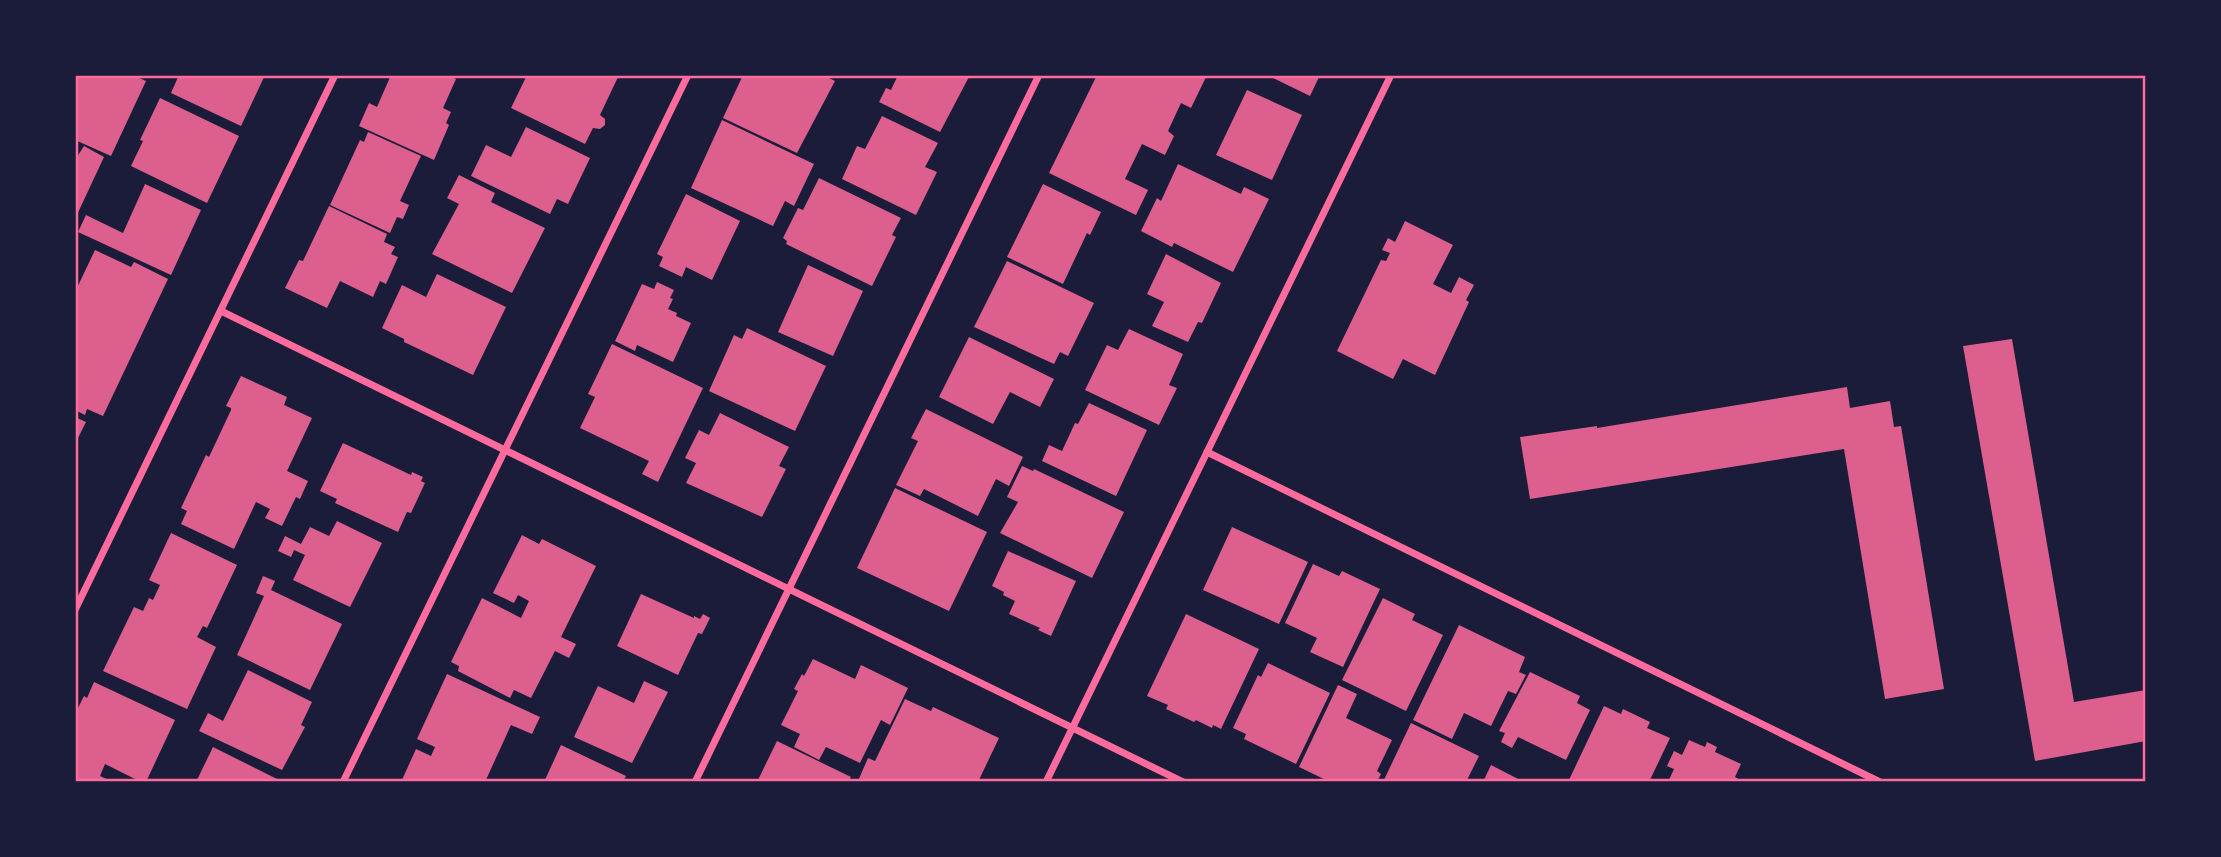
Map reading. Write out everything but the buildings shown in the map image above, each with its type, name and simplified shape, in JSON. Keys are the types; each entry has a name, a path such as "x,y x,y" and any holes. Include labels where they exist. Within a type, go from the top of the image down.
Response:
{"street":[{"path":"75,610 335,75"},
{"path":"343,782 688,75"},
{"path":"695,782 1039,75"},
{"path":"1046,782 1391,75"},
{"path":"221,311 1184,782"},
{"path":"1207,453 1880,782"}]}
